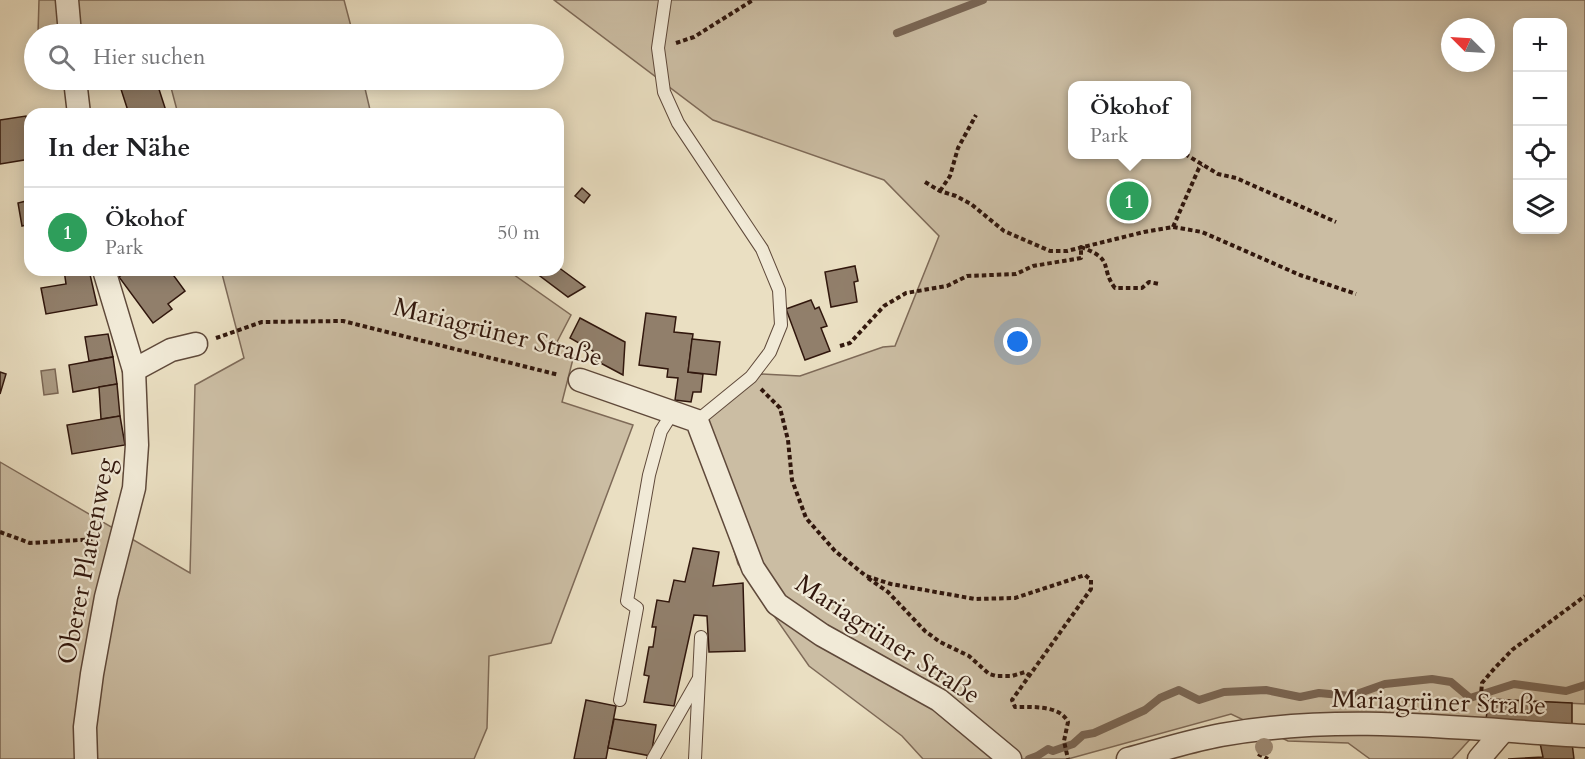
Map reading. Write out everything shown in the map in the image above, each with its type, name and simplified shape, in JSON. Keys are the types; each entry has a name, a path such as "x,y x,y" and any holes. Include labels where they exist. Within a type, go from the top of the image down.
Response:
{"street":[{"path":"67,0 69,24"},
{"path":"76,90 78,108"},
{"name":"Oberer Plattenweg","path":"86,759 85,727 106,597 134,488 137,445 134,370 106,276"},
{"path":"134,370 171,350 196,344"},
{"name":"Mariagrüner Straße","path":"580,380 697,422 753,568 777,604 822,635 939,700 1010,759"},
{"name":"Mariagrüner Straße","path":"1128,759 1220,735 1274,728 1365,723 1424,724 1502,732 1585,736"},
{"path":"1479,759 1502,732"},
{"path":"1207,759 1220,735"}],"lane":[{"path":"665,0 658,48 664,92 678,123 762,249 779,290 781,325 770,352 748,379 697,422"},
{"path":"620,700 637,608 627,601 649,475 661,431 673,412"},
{"path":"696,759 701,637"},
{"path":"653,759 699,679"}],"path":[{"path":"658,48 694,37 753,0"},
{"path":"940,191 950,176 958,148 976,115"},
{"path":"1191,158 1218,174 1236,178 1336,222"},
{"path":"1173,227 1202,165"},
{"path":"925,182 970,204 1004,231 1050,251 1067,251 1173,227 1202,232 1300,275 1356,294"},
{"path":"1081,248 1098,254 1107,265 1111,282 1115,288 1142,288 1149,282 1159,284"},
{"path":"840,345 850,343 884,306 906,293 947,286 967,276 1016,274 1033,266 1081,258 1081,248"},
{"name":"Mariagrüner Straße","path":"196,344 262,322 343,321 580,380"},
{"path":"748,379 780,408 788,440 792,480 806,518 835,551 866,576 891,584 975,599 1015,598 1085,575 1091,580 1091,589 1012,700 1015,707 1056,711 1065,716 1068,722 1064,741 1068,759"},
{"path":"0,532 30,543 96,538 96,549"},
{"path":"867,578 888,592 926,632 940,642 969,656 989,674 1012,676 1025,672 1029,675"},
{"path":"1480,708 1482,683 1512,650 1585,596"}],"shaded area":[{"path":"39,0 344,0 350,24 38,24"},
{"path":"554,0 1585,0 1585,704 1489,699 1486,722 1452,759 1370,759 1348,743 1288,741 1231,714 1068,759 923,759 902,736 809,666 738,564 703,447 704,423 761,374 800,376 883,347 895,346 939,236 884,180 713,120"},
{"path":"172,90 365,90 370,108 176,108"},
{"path":"223,276 516,276 571,315 557,342 574,355 562,402 633,425 551,643 489,656 487,728 474,759 0,759 0,462 190,573 195,385 244,358"},
{"path":"55,369 58,393 44,395 41,371"}],"building":[{"path":"121,90 159,90 165,108 127,108"},
{"path":"24,116 24,160 0,164 0,120"},
{"path":"582,188 590,195 584,203 575,196"},
{"path":"24,202 24,226 22,226 18,203"},
{"path":"855,266 858,281 854,282 857,302 831,307 825,272"},
{"path":"564,271 585,287 568,297 540,276 564,276"},
{"path":"65,276 90,276 97,305 46,314 41,288 66,284"},
{"path":"174,276 185,291 168,304 172,309 153,323 119,277"},
{"path":"811,300 815,309 819,307 827,326 821,328 830,351 805,360 786,309"},
{"path":"646,313 676,317 674,332 693,334 688,372 703,374 701,392 693,392 691,402 675,400 678,378 667,377 668,369 639,365"},
{"path":"580,318 625,342 623,375 593,359 593,351 570,338"},
{"path":"108,334 113,357 89,361 85,337"},
{"path":"692,339 720,342 716,375 688,372"},
{"path":"113,357 117,384 73,392 69,365"},
{"path":"0,372 6,374 0,394"},
{"path":"117,384 120,416 101,419 99,387"},
{"path":"120,416 125,445 72,454 67,425"},
{"path":"693,548 719,552 713,586 743,583 745,651 709,652 707,616 694,615 674,706 644,702 649,676 644,675 649,647 653,647 656,627 652,627 657,600 669,602 674,580 685,582"},
{"path":"1489,699 1572,703 1572,724 1486,719"},
{"path":"586,700 616,706 606,759 574,759"},
{"path":"614,719 656,725 651,756 608,748"},
{"path":"1540,743 1572,743 1574,759 1508,759 1543,757"}],"waterway":[{"path":"897,33 983,0"},
{"path":"1029,759 1048,749 1053,751 1073,744 1083,735 1094,733 1145,710 1160,698 1179,690 1199,700 1224,692 1266,690 1300,697 1319,693 1351,696 1385,684 1432,679 1451,682 1470,698 1514,684 1566,691 1585,685"}],"place":[{"name":"Ökohof","path":"1129,201"}]}
